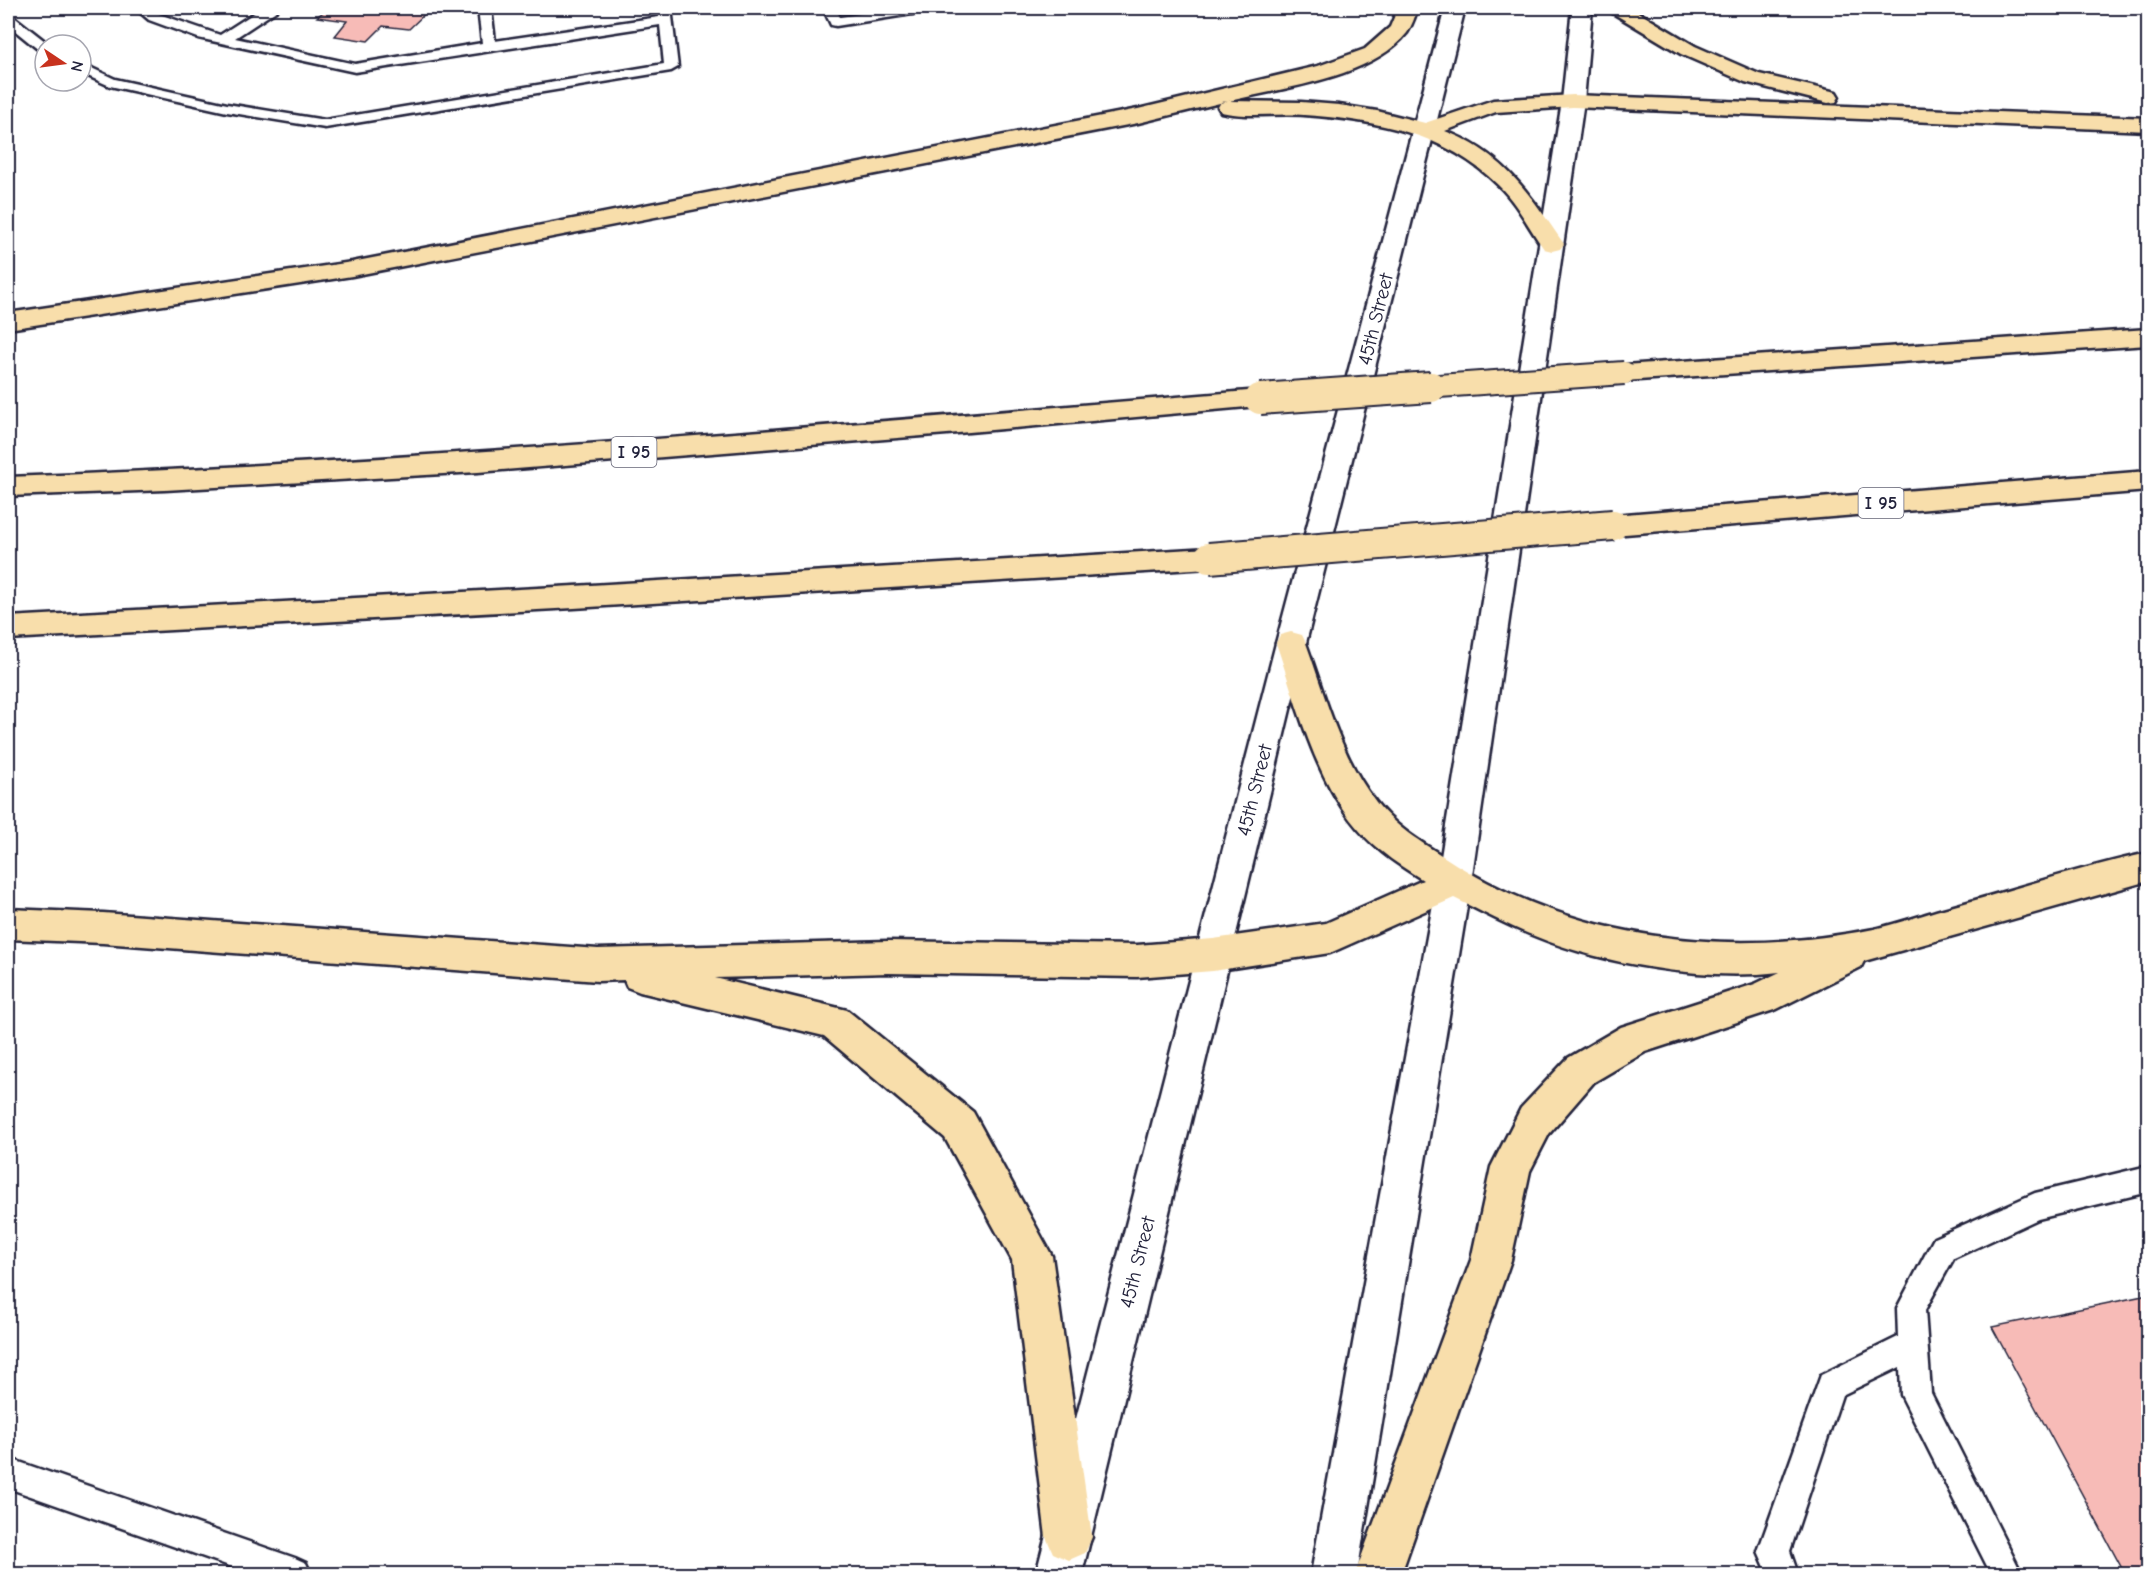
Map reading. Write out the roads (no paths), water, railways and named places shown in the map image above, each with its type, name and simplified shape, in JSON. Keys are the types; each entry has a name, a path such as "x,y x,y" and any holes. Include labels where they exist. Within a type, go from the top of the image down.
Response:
{"highway":[{"path":"8,321 352,269 1138,116 1324,71 1372,53 1399,30 1408,8"},
{"path":"1618,8 1688,50 1752,78 1854,103 2148,125"},
{"path":"1424,131 1493,106 1573,101 2035,118"},
{"path":"1138,116 1230,107 1292,106 1402,122 1464,147 1507,181 1552,244"},
{"name":"I 95","path":"8,488 152,482 582,456 1260,399 2148,338"},
{"name":"I 95","path":"8,628 574,597 1209,558 2148,481"},
{"path":"1292,643 1333,763 1365,813 1392,841 1454,882 1547,926 1607,943 1698,958 1764,958 1874,944 2148,867"},
{"path":"8,924 103,928 598,965 888,957 1137,961 1213,955 1330,938 1454,882"},
{"path":"1378,1575 1491,1260 1511,1167 1535,1121 1581,1070 1634,1039 1764,997 1874,944"},
{"path":"598,965 834,1022 959,1125 1032,1256 1064,1556"}],"main road":[{"name":"45th Street","path":"1064,1556 1213,955 1455,8"},
{"path":"1335,1575 1454,882 1573,101 1582,8"}],"lane":[{"path":"93,73 110,82 227,108 325,124 671,67 666,14 355,68 203,35 154,17 142,8"},
{"path":"223,39 271,8"},
{"path":"484,8 489,46"},
{"path":"830,8 836,22 925,8"},
{"path":"8,19 33,39"},
{"path":"2007,1575 1916,1395 1911,1308 1944,1248 2035,1206 2148,1179"},
{"path":"1783,1575 1774,1551 1831,1385 1914,1345"},
{"path":"8,1473 295,1575"}]}
